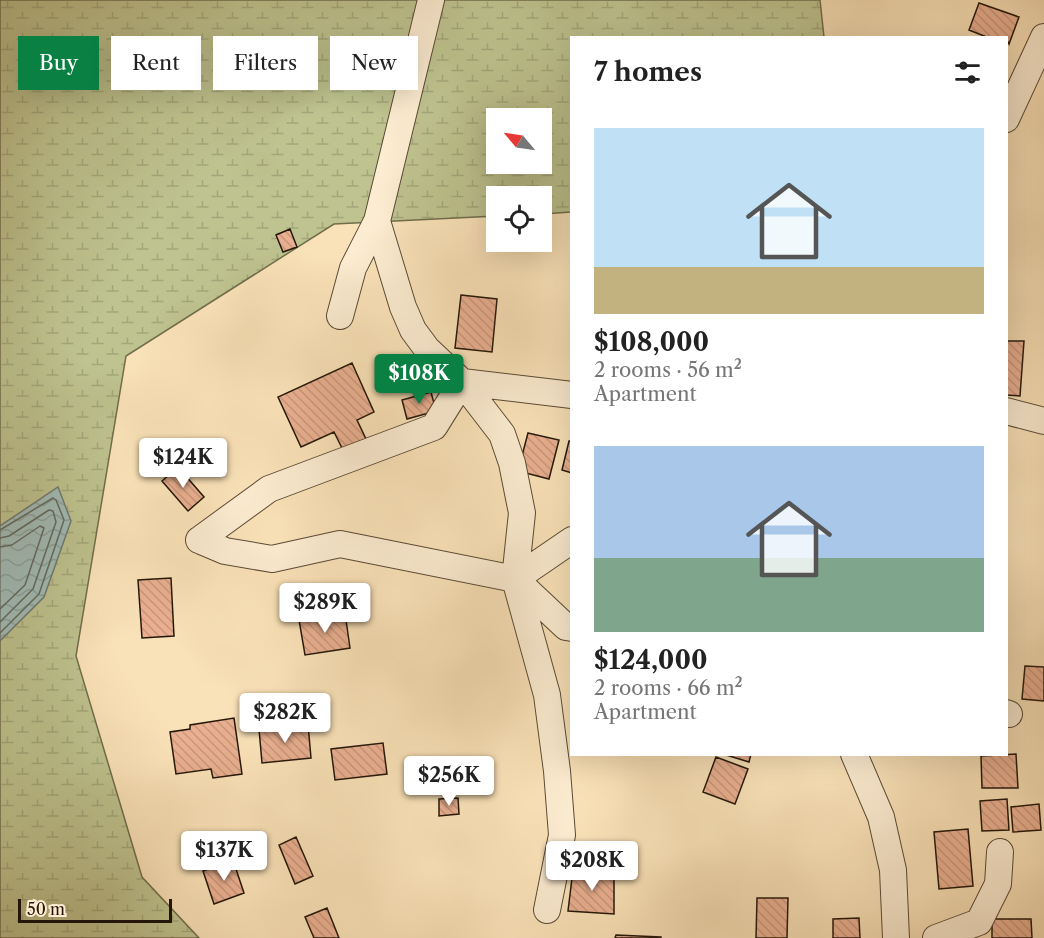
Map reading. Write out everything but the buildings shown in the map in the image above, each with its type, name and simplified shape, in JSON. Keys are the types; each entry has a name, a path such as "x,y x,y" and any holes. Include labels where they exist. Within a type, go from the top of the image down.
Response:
{"street":[{"path":"340,316 353,268 377,221 431,0"},
{"path":"1008,115 1044,37"},
{"path":"377,221 403,307 413,330 427,349 462,382 502,434 512,463 522,513 515,579 547,695 557,771 562,835 547,910"},
{"path":"462,382 570,395"},
{"path":"462,382 434,427 269,489 199,540 225,551 272,559 340,544 515,579 566,627 570,628"},
{"path":"1008,412 1044,421"},
{"path":"515,579 570,541"},
{"path":"855,756 883,828 892,870 896,938"},
{"path":"936,938 979,922 998,884 1000,852"}],"green space":[{"path":"0,0 820,0 824,36 570,36 570,212 552,213 552,186 486,186 486,216 334,224 126,356 76,656 142,877 199,938 0,938"}],"water":[{"path":"58,487 71,521 44,597 0,641 0,526"}]}
